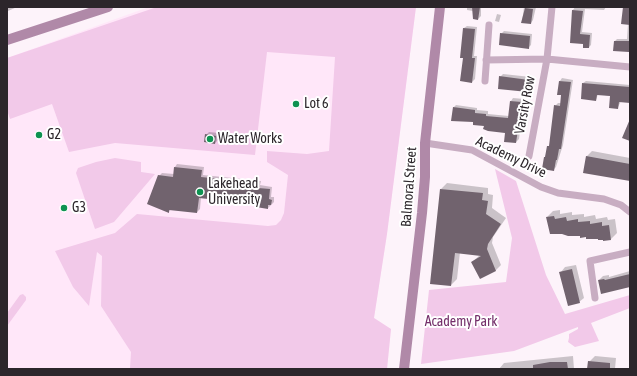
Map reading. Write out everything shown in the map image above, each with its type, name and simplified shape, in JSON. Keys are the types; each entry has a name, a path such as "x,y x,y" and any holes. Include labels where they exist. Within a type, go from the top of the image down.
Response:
{"main road":[{"path":"7,40 108,7"},
{"name":"Balmoral Street","path":"404,369 426,178 425,143 440,7"}],"street":[{"name":"Varsity Row","path":"529,156 547,60 552,7"},
{"path":"485,81 489,25"},
{"path":"486,60 547,60 630,67"},
{"name":"Academy Drive","path":"425,143 472,150 540,187 558,193 604,199 621,205 630,212"},
{"path":"595,298 590,261 630,252"}],"shaded area":[{"name":"Lakehead University","path":"149,7 416,7 387,234 374,318 391,329 387,369 7,369 7,58"}],"green space":[{"name":"Lakehead University","path":"157,7 416,7 387,234 374,318 391,329 387,369 130,369 131,352 101,306 102,256 97,252 89,306 73,287 55,251 115,233 137,214 268,226 276,225 281,220 284,213 288,175 267,162 267,151 307,154 329,151 335,57 267,52 255,155 115,143 69,152 52,104 10,119 7,110 7,58"},
{"path":"115,158 141,162 141,172 155,174 114,222 95,229 76,173 78,168"},
{"name":"Academy Park","path":"495,169 516,181 546,275 565,314 630,295 630,308 591,323 599,341 575,347 568,342 569,334 578,329 578,327 514,351 421,364 429,290 506,282 512,238"},
{"path":"23,294 26,297 26,300 7,326 7,313 20,295"}],"building":[{"path":"472,7 480,7 478,20 473,19"},
{"path":"623,7 630,7 630,25 621,24"},
{"path":"525,8 533,9 531,24 521,23"},
{"path":"572,10 583,11 580,34 590,35 589,48 583,48 583,44 570,43"},
{"path":"463,28 475,29 472,58 475,58 472,83 460,81 463,58 460,58"},
{"path":"500,33 530,36 529,49 499,45"},
{"path":"614,41 630,41 629,52 613,51"},
{"path":"499,76 529,80 528,92 498,89"},
{"path":"559,81 571,82 561,149 559,149 554,171 542,169 547,146 549,146 554,105 560,106 561,95 557,95"},
{"path":"582,83 630,87 630,103 619,102 618,109 609,108 610,96 597,95 596,101 581,99"},
{"path":"510,101 522,102 516,143 504,142 505,133 488,131 483,129 484,126 473,125 473,122 451,121 453,107 475,110 475,113 486,114 486,116 508,118"},
{"path":"630,119 630,141 622,138"},
{"name":"Water Works","path":"205,134 216,136 215,144 204,142"},
{"path":"586,156 630,164 630,181 583,173"},
{"path":"174,167 202,170 201,177 258,183 258,188 270,189 269,199 272,200 271,205 268,205 268,209 256,207 256,204 199,198 197,213 169,210 169,213 147,204 158,175 173,177"},
{"path":"440,189 483,193 482,200 488,201 486,214 501,224 488,244 487,249 496,271 480,279 471,262 481,256 455,253 451,286 430,284"},
{"path":"554,216 555,219 566,217 567,221 578,219 578,222 590,221 590,224 602,222 602,226 609,225 611,240 603,241 598,239 586,239 586,237 580,238 580,236 550,234 546,217"},
{"path":"572,269 580,303 568,306 559,272"},
{"path":"630,274 630,287 601,294 598,280 605,280"},
{"path":"588,361 610,363 610,369 587,369"},
{"path":"550,362 567,362 568,369 533,369 533,365"}],"place":[{"name":"Lot 6","path":"296,104"},
{"name":"G2","path":"39,135"},
{"name":"Water Works","path":"210,139"},
{"name":"Lakehead University","path":"200,192"},
{"name":"G3","path":"64,208"}]}
